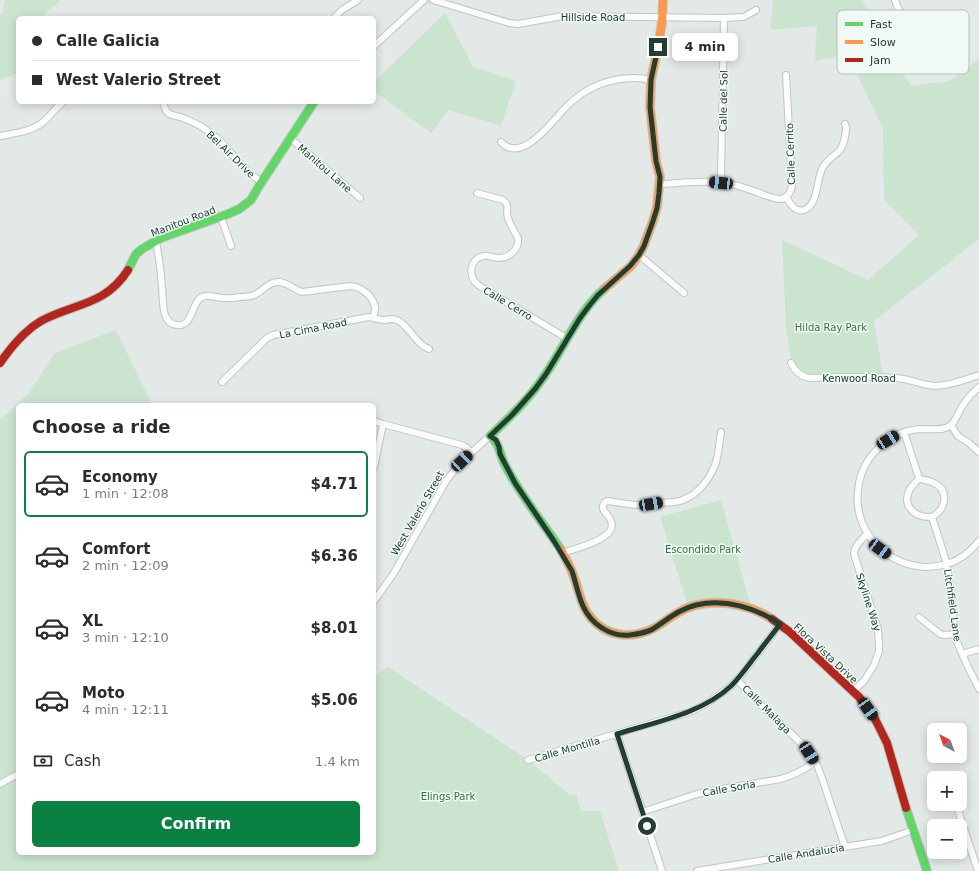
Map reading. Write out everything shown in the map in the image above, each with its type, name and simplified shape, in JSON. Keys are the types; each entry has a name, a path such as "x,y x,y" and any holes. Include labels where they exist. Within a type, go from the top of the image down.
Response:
{"street":[{"path":"336,16 345,8 358,0"},
{"path":"376,44 424,0"},
{"name":"Hillside Road","path":"433,0 509,24 518,24 563,16 744,17 756,10"},
{"name":"West Valerio Street","path":"376,598 394,573 446,481 462,461 491,437 535,389 580,318 604,290 630,266 644,246 657,208 660,184 650,115 650,92 658,47 663,0"},
{"path":"895,0 899,10"},
{"name":"Calle del Sol","path":"721,183 724,18"},
{"name":"Calle Cerrito","path":"660,184 698,181 721,183 736,185 776,199 786,197 792,186 786,75"},
{"path":"500,142 513,148 526,146 553,122 565,107 593,87 603,83 623,79 640,78 651,80"},
{"path":"0,136 34,128 61,104"},
{"name":"Bel Air Drive","path":"164,104 165,110 170,114 183,118 203,128 224,144 247,172 262,182"},
{"name":"Manitou Road","path":"0,363 15,342 30,328 48,318 92,302 110,291 123,277 136,254 141,249 161,238 237,210 248,202 255,195 313,104"},
{"path":"786,197 797,210 806,210 810,206 816,195 819,174 822,168 826,162 839,152 843,146 846,128 845,124"},
{"name":"Manitou Lane","path":"290,138 360,198"},
{"name":"Calle Cerro","path":"477,193 503,200 505,202 508,207 508,218 518,241 516,249 508,256 498,258 485,256 476,260 472,265 471,271 474,280 478,285 568,339"},
{"path":"221,217 231,246"},
{"path":"156,242 160,263 164,311 167,319 173,324 179,325 187,322 199,300 204,296 228,298 252,296 273,283 279,282 285,283 295,290 302,292 350,286 356,287 362,290 374,302 375,309 373,318"},
{"path":"639,255 684,293"},
{"name":"La Cima Road","path":"222,382 267,338 272,335 370,317 384,320 393,318 396,319 421,345 429,350"},
{"name":"Kenwood Road","path":"791,363 799,374 811,378 896,378 929,385 942,385 979,375"},
{"path":"979,387 962,406 954,423 951,425 946,428 919,429 904,432 888,440 876,450 861,475 858,503 861,521 868,534 880,549 889,556 902,562 923,567 947,564 969,552 979,541"},
{"path":"376,422 462,445 468,448 471,453"},
{"path":"376,457 383,424"},
{"path":"951,425 956,434 979,452"},
{"path":"562,553 596,542 610,531 612,523 602,506 604,502 607,501 642,506 660,502 680,501 688,498 707,481 711,474 717,456 721,432"},
{"path":"904,432 919,478 936,484 941,488 943,493 944,499 941,510 932,516 917,515 908,504 907,498 910,489 919,478"},
{"name":"Flora Vista Drive","path":"491,437 496,440 500,454 515,483 562,553 572,571 586,612 596,624 610,632 625,635 645,632 653,629 678,612 697,605 716,603 739,605 760,612 780,624 853,691 874,717 887,743 927,871"},
{"name":"Litchfield Lane","path":"932,516 947,564 955,634 958,646 979,689"},
{"name":"Skyline Way","path":"853,691 870,673 876,660 879,645 878,629 854,554 855,547 868,534"},
{"path":"919,617 940,634 955,634"},
{"name":"Calle Montilla","path":"528,760 690,712 710,702 737,680 780,624"},
{"path":"962,654 979,649"},
{"name":"Calle Malaga","path":"737,680 803,745 815,762 822,778 845,847"},
{"path":"617,734 662,871"},
{"name":"Calle Soria","path":"642,812 709,791 781,779 802,771 815,762"},
{"path":"0,784 16,775"},
{"path":"958,811 978,871"},
{"name":"Calle Andalucia","path":"697,871 882,841 913,830"}],"green space":[{"path":"5,0 61,0 44,14 45,16 16,16 16,74 0,80 0,15 3,12"},
{"path":"773,0 862,0 867,10 837,10 837,56 815,61 817,26 770,30"},
{"path":"445,13 473,67 516,81 501,126 449,110 431,133 376,92 376,80"},
{"name":"Hilda Ray Park","path":"979,59 979,239 874,321 883,377 808,378 791,363 786,325 782,240 868,280 919,235 884,200 883,129 857,74 903,74 912,86 949,81 959,74 969,74 969,66"},
{"name":"Elings Park","path":"116,330 151,403 18,403 28,394 55,353"},
{"name":"Elings Park","path":"16,405 16,855 376,855 376,676 388,667 528,760 570,795 576,794 581,811 600,811 619,871 0,871 0,420"},
{"name":"Escondido Park","path":"721,500 750,603 712,598 687,603 660,517"}],"traffic: fast":[{"path":"128,270 136,254 161,238 228,214 239,209 251,200 313,104"},
{"path":"561,550 517,486 504,463 498,445 490,436 533,392 579,319 604,289"},
{"path":"906,808 927,871"}],"traffic: slow":[{"path":"604,289 631,266 639,255 657,207 660,177 656,161 650,107 651,80 662,22 663,0"},
{"path":"561,550 571,569 582,603 588,614 598,625 614,633 631,635 648,631 687,608 709,603 742,606 752,609 772,619"}],"traffic: jam":[{"path":"0,363 18,340 35,325 53,315 99,297 119,282 128,270"},
{"path":"772,619 790,632 859,697 874,717 887,743 906,808"}],"route":[{"path":"647,826 617,734 690,712 710,702 737,680 780,624 750,608 739,605 716,603 697,605 678,612 653,629 640,634 617,634 610,632 596,624 586,612 570,566 515,483 500,454 496,440 490,436 512,415 535,389 589,306 598,295 622,275 639,255 644,246 657,208 659,193 660,177 656,161 650,107 651,80 658,47"}]}
